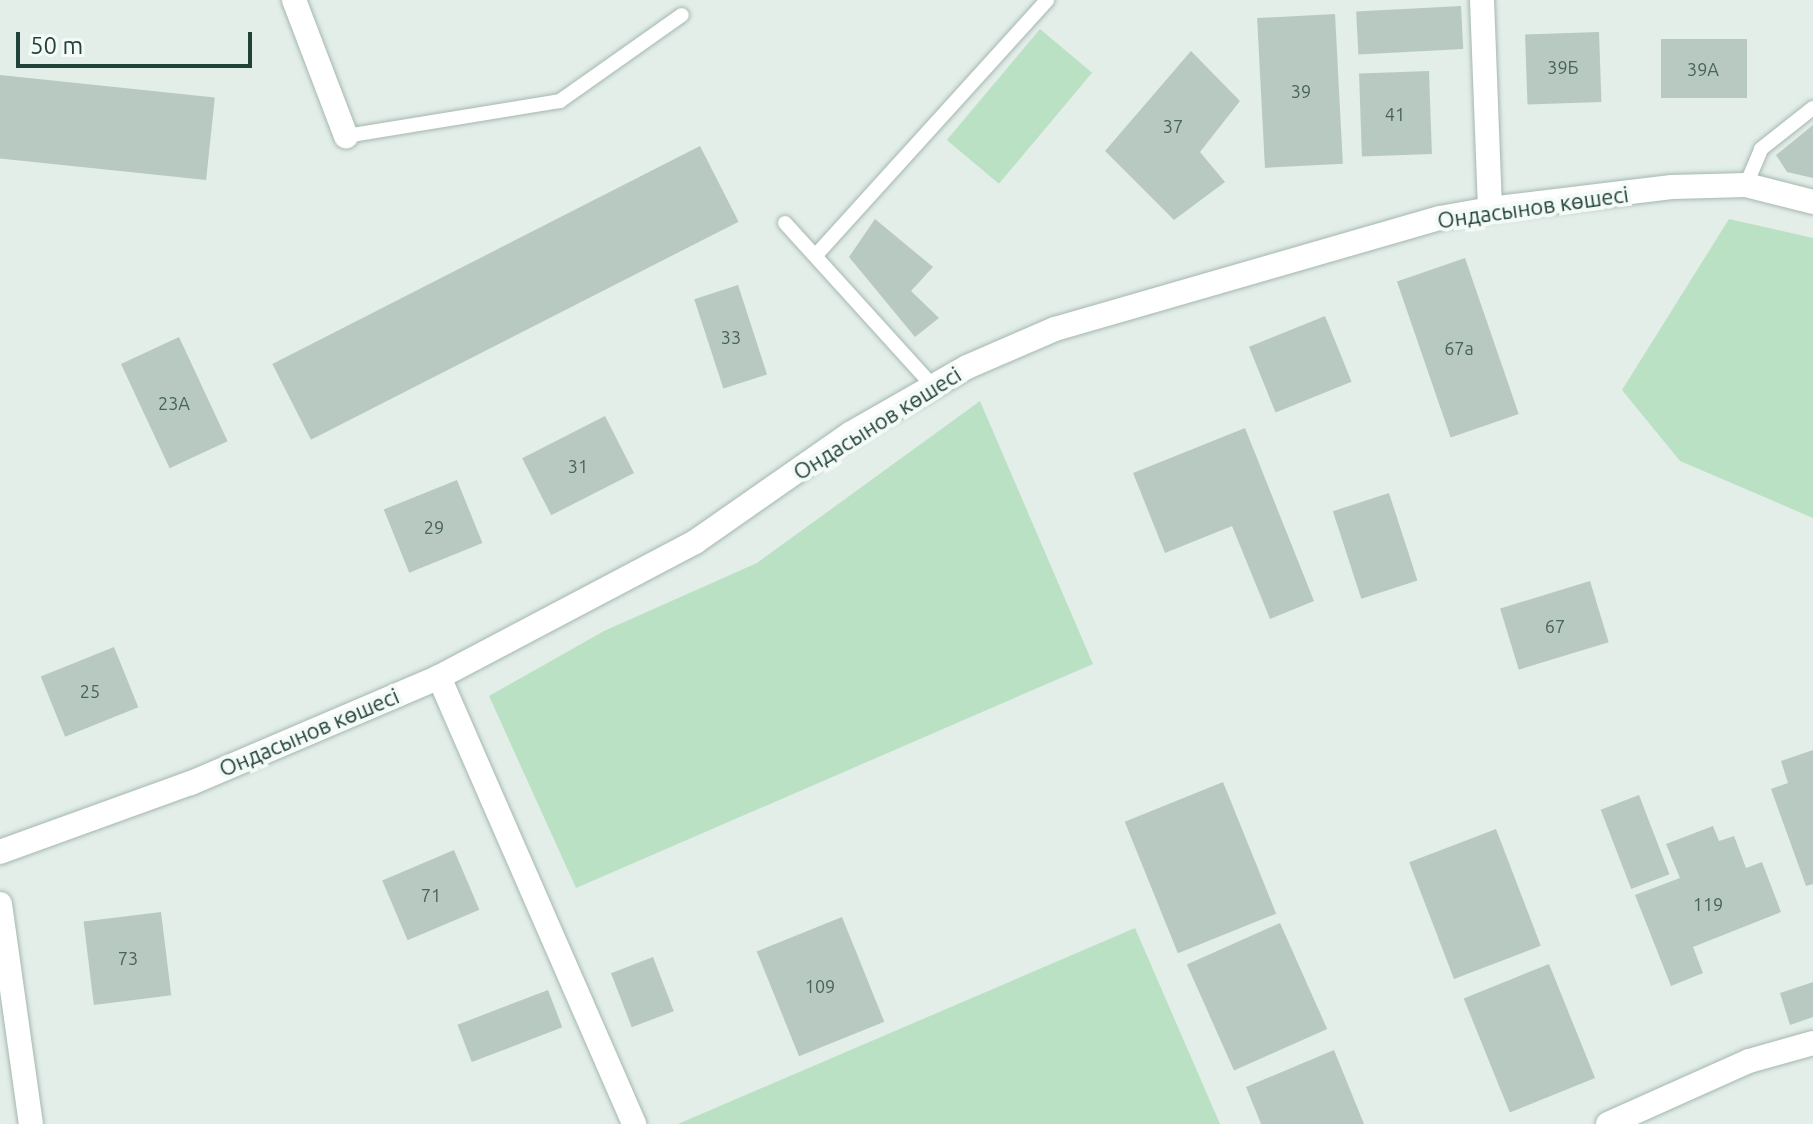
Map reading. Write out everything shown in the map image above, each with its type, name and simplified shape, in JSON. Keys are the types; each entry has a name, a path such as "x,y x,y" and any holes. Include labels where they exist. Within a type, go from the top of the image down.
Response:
{"street":[{"path":"294,0 346,136"},
{"path":"1482,0 1490,209"},
{"name":"Ондасынов көшесі","path":"0,852 191,783 439,677 695,542 850,434 933,386 1055,329 1440,218 1490,209 1672,187 1746,185 1813,202"},
{"path":"439,677 634,1124"},
{"path":"0,904 31,1124"},
{"path":"1608,1124 1749,1061 1813,1043"}],"lane":[{"path":"816,255 1047,0"},
{"path":"346,136 560,101 682,15"},
{"path":"1746,185 1761,149 1813,108"},
{"path":"785,223 933,386"}],"green space":[{"path":"1040,29 1092,73 999,184 947,140"},
{"path":"1729,219 1813,238 1813,518 1680,461 1622,390"},
{"path":"980,401 1093,664 576,888 489,696 604,631 757,563"},
{"path":"1135,928 1220,1124 678,1124"}],"building":[{"path":"1461,6 1463,49 1358,54 1356,11"},
{"path":"1335,14 1343,164 1265,168 1257,18"},
{"path":"1599,32 1601,102 1527,105 1525,35"},
{"path":"1661,39 1747,39 1747,98 1661,98"},
{"path":"1191,51 1240,101 1200,152 1225,182 1174,220 1105,151"},
{"path":"1429,71 1432,154 1362,156 1359,73"},
{"path":"0,75 215,98 206,180 0,158"},
{"path":"1813,125 1813,178 1787,172 1776,155"},
{"path":"700,146 739,222 311,440 272,364"},
{"path":"875,219 933,267 911,291 939,318 915,337 849,257"},
{"path":"1465,258 1519,414 1451,437 1397,281"},
{"path":"738,285 767,374 723,389 694,299"},
{"path":"1325,316 1352,382 1276,413 1249,347"},
{"path":"179,337 228,441 170,468 121,364"},
{"path":"605,416 634,473 551,515 522,458"},
{"path":"1245,428 1314,601 1270,619 1232,526 1165,553 1133,473"},
{"path":"457,480 482,543 409,573 384,510"},
{"path":"1389,493 1417,580 1361,599 1333,511"},
{"path":"1590,581 1609,642 1519,670 1500,608"},
{"path":"114,647 138,707 65,737 41,677"},
{"path":"1813,750 1813,884 1806,886 1771,789 1788,783 1781,761"},
{"path":"1223,782 1276,914 1178,953 1125,822"},
{"path":"1639,795 1669,874 1631,889 1601,810"},
{"path":"1713,826 1719,841 1734,836 1746,868 1762,862 1781,912 1693,947 1703,973 1671,986 1635,895 1680,878 1666,844"},
{"path":"1496,829 1541,946 1454,979 1409,862"},
{"path":"454,850 479,910 408,940 382,880"},
{"path":"161,912 171,995 94,1005 84,922"},
{"path":"842,917 884,1022 799,1056 757,951"},
{"path":"1280,923 1327,1029 1234,1070 1187,964"},
{"path":"653,957 674,1011 632,1027 611,973"},
{"path":"1549,964 1595,1078 1510,1113 1464,998"},
{"path":"1813,982 1813,1017 1790,1025 1780,993"},
{"path":"548,990 562,1027 472,1062 457,1025"},
{"path":"1334,1050 1364,1124 1261,1124 1246,1087"}]}
